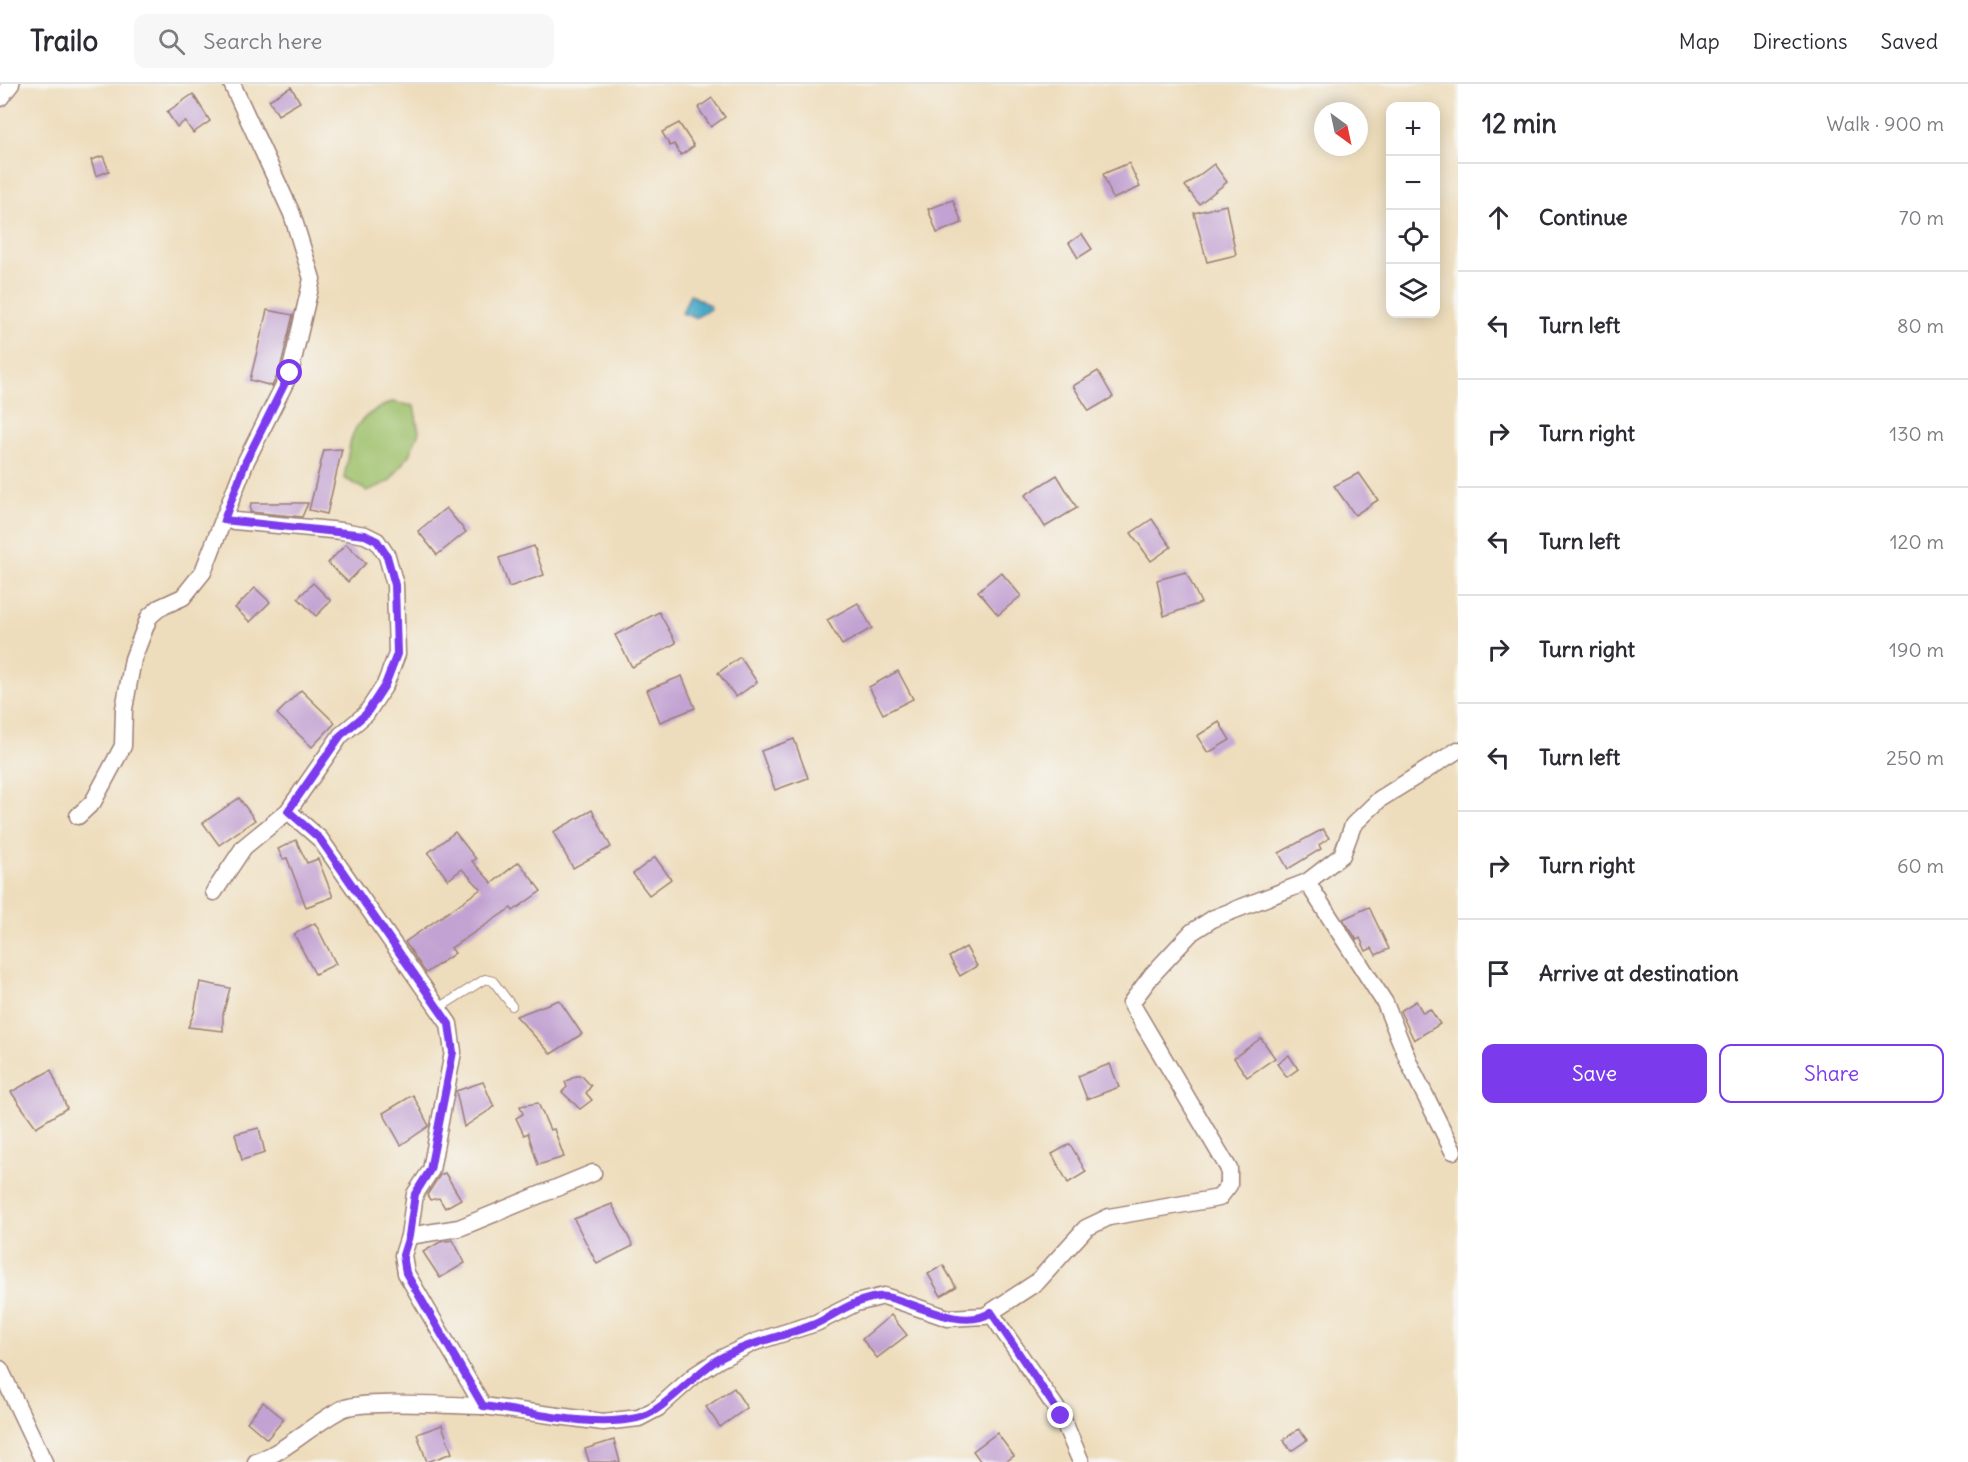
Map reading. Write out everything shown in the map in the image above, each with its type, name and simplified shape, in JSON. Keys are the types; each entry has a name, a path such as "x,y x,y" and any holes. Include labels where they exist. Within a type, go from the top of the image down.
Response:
{"street":[{"path":"0,98 11,84"},
{"path":"78,816 93,802 123,746 124,708 133,659 149,617 159,608 183,597 203,572 246,461 290,373 312,279 292,214 232,84"},
{"path":"214,892 244,847 288,811 341,735 366,714 385,685 397,654 395,585 387,556 377,541 365,535 224,520"},
{"path":"256,1462 288,1445 344,1408 366,1405 483,1406 603,1422 639,1418 658,1408 695,1375 720,1359 754,1342 816,1323 856,1303 884,1296 948,1318 986,1316 1037,1282 1086,1228 1109,1217 1219,1198 1229,1185 1229,1169 1131,1003 1152,975 1192,932 1214,918 1307,882 1342,855 1353,825 1380,799 1458,750"},
{"path":"288,811 320,839 449,1024 453,1052 430,1170 415,1194 409,1236 403,1255 406,1273 483,1406"},
{"path":"1307,882 1385,1003 1410,1065 1453,1152"},
{"path":"409,1236 459,1228 592,1173"},
{"path":"991,1312 1061,1416 1081,1462"},
{"path":"0,1369 44,1462"}],"lane":[{"path":"438,1008 485,979 493,981 512,1006"}],"green space":[{"path":"392,402 414,406 419,432 409,455 389,482 367,491 344,478 351,440 354,431 367,415"}],"water":[{"path":"690,294 709,305 711,309 695,318 682,313"}],"building":[{"path":"291,87 300,102 278,115 269,100"},
{"path":"193,94 210,121 193,133 185,121 177,127 167,112"},
{"path":"712,98 725,117 711,127 698,108"},
{"path":"679,123 694,146 681,155 674,144 670,146 662,132"},
{"path":"103,156 109,171 96,176 91,160"},
{"path":"1129,163 1140,187 1113,199 1103,174"},
{"path":"1214,164 1227,182 1199,204 1185,186"},
{"path":"953,200 962,223 937,233 928,209"},
{"path":"1226,205 1236,255 1207,262 1194,213"},
{"path":"1082,234 1092,249 1078,258 1069,243"},
{"path":"267,310 293,315 280,369 272,386 250,380"},
{"path":"1098,371 1113,397 1089,411 1073,386"},
{"path":"342,449 327,514 309,510 324,450"},
{"path":"1359,473 1378,500 1355,515 1334,486"},
{"path":"1057,475 1077,508 1045,527 1025,495"},
{"path":"251,503 308,503 302,517 250,512"},
{"path":"446,508 466,532 437,555 418,531"},
{"path":"1152,519 1171,547 1151,561 1131,533"},
{"path":"346,544 366,563 348,582 328,563"},
{"path":"534,546 544,575 509,587 499,558"},
{"path":"1001,572 1021,596 998,615 978,591"},
{"path":"1186,572 1201,603 1164,616 1157,580"},
{"path":"313,583 331,601 316,616 298,598"},
{"path":"255,588 270,602 250,622 235,608"},
{"path":"858,603 872,628 842,645 827,620"},
{"path":"659,612 676,643 632,667 615,635"},
{"path":"740,657 757,682 736,697 718,673"},
{"path":"898,671 913,699 883,714 869,687"},
{"path":"682,676 695,708 660,722 647,690"},
{"path":"301,690 335,723 312,747 277,714"},
{"path":"1219,722 1230,740 1208,753 1197,736"},
{"path":"794,739 808,778 775,790 761,751"},
{"path":"239,798 255,820 219,845 203,823"},
{"path":"592,810 611,847 573,868 553,832"},
{"path":"1323,829 1329,838 1319,845 1321,849 1288,869 1279,853"},
{"path":"455,832 476,859 472,861 492,883 519,862 541,891 513,911 511,908 451,948 455,953 426,973 405,942 481,889 462,869 448,880 428,853"},
{"path":"296,840 307,863 318,859 333,897 306,907 287,858 283,859 278,849"},
{"path":"655,857 671,879 649,895 633,874"},
{"path":"1369,907 1389,949 1376,955 1372,948 1366,951 1360,938 1357,940 1343,919"},
{"path":"315,923 336,964 315,974 294,934"},
{"path":"966,947 977,966 960,976 949,957"},
{"path":"200,982 230,988 223,1014 223,1031 188,1027 194,1013"},
{"path":"559,1000 582,1034 551,1054 516,1016"},
{"path":"1416,1001 1423,1013 1430,1009 1440,1024 1414,1040 1400,1011"},
{"path":"1261,1038 1275,1058 1247,1077 1234,1058"},
{"path":"1289,1055 1298,1069 1287,1077 1277,1064"},
{"path":"1110,1064 1119,1087 1087,1099 1078,1076"},
{"path":"51,1070 67,1108 36,1127 11,1092"},
{"path":"576,1076 582,1076 591,1086 586,1093 592,1100 580,1109 562,1092 567,1087 565,1082"},
{"path":"483,1082 494,1107 464,1127 456,1091"},
{"path":"413,1095 429,1126 401,1145 383,1113"},
{"path":"538,1103 550,1130 554,1129 564,1157 538,1165 528,1133 524,1135 516,1118 523,1114 520,1106"},
{"path":"259,1128 265,1153 242,1160 235,1134"},
{"path":"1070,1144 1086,1172 1068,1183 1052,1154"},
{"path":"445,1173 461,1199 445,1208 439,1198 430,1200 427,1195 440,1175"},
{"path":"612,1204 633,1246 597,1264 574,1219"},
{"path":"453,1240 465,1263 440,1278 423,1252 440,1242"},
{"path":"943,1265 956,1287 941,1296 928,1274"},
{"path":"891,1315 907,1335 877,1358 862,1339"},
{"path":"734,1388 747,1408 720,1427 706,1407"},
{"path":"263,1402 284,1419 267,1439 247,1422"},
{"path":"442,1425 452,1453 427,1462 417,1434"},
{"path":"1299,1429 1307,1440 1291,1451 1283,1440"},
{"path":"997,1433 1014,1456 1005,1462 981,1462 973,1451"},
{"path":"614,1440 620,1462 589,1462 585,1449"}],"route":[{"path":"290,373 246,461 224,520 365,535 377,541 387,556 395,585 397,654 385,685 366,714 341,735 288,811 320,839 354,884 449,1024 453,1052 430,1170 415,1194 409,1236 403,1255 406,1273 483,1406 603,1422 639,1418 658,1408 695,1375 754,1342 816,1323 856,1303 884,1296 948,1318 986,1316 991,1312 1061,1416"}]}
